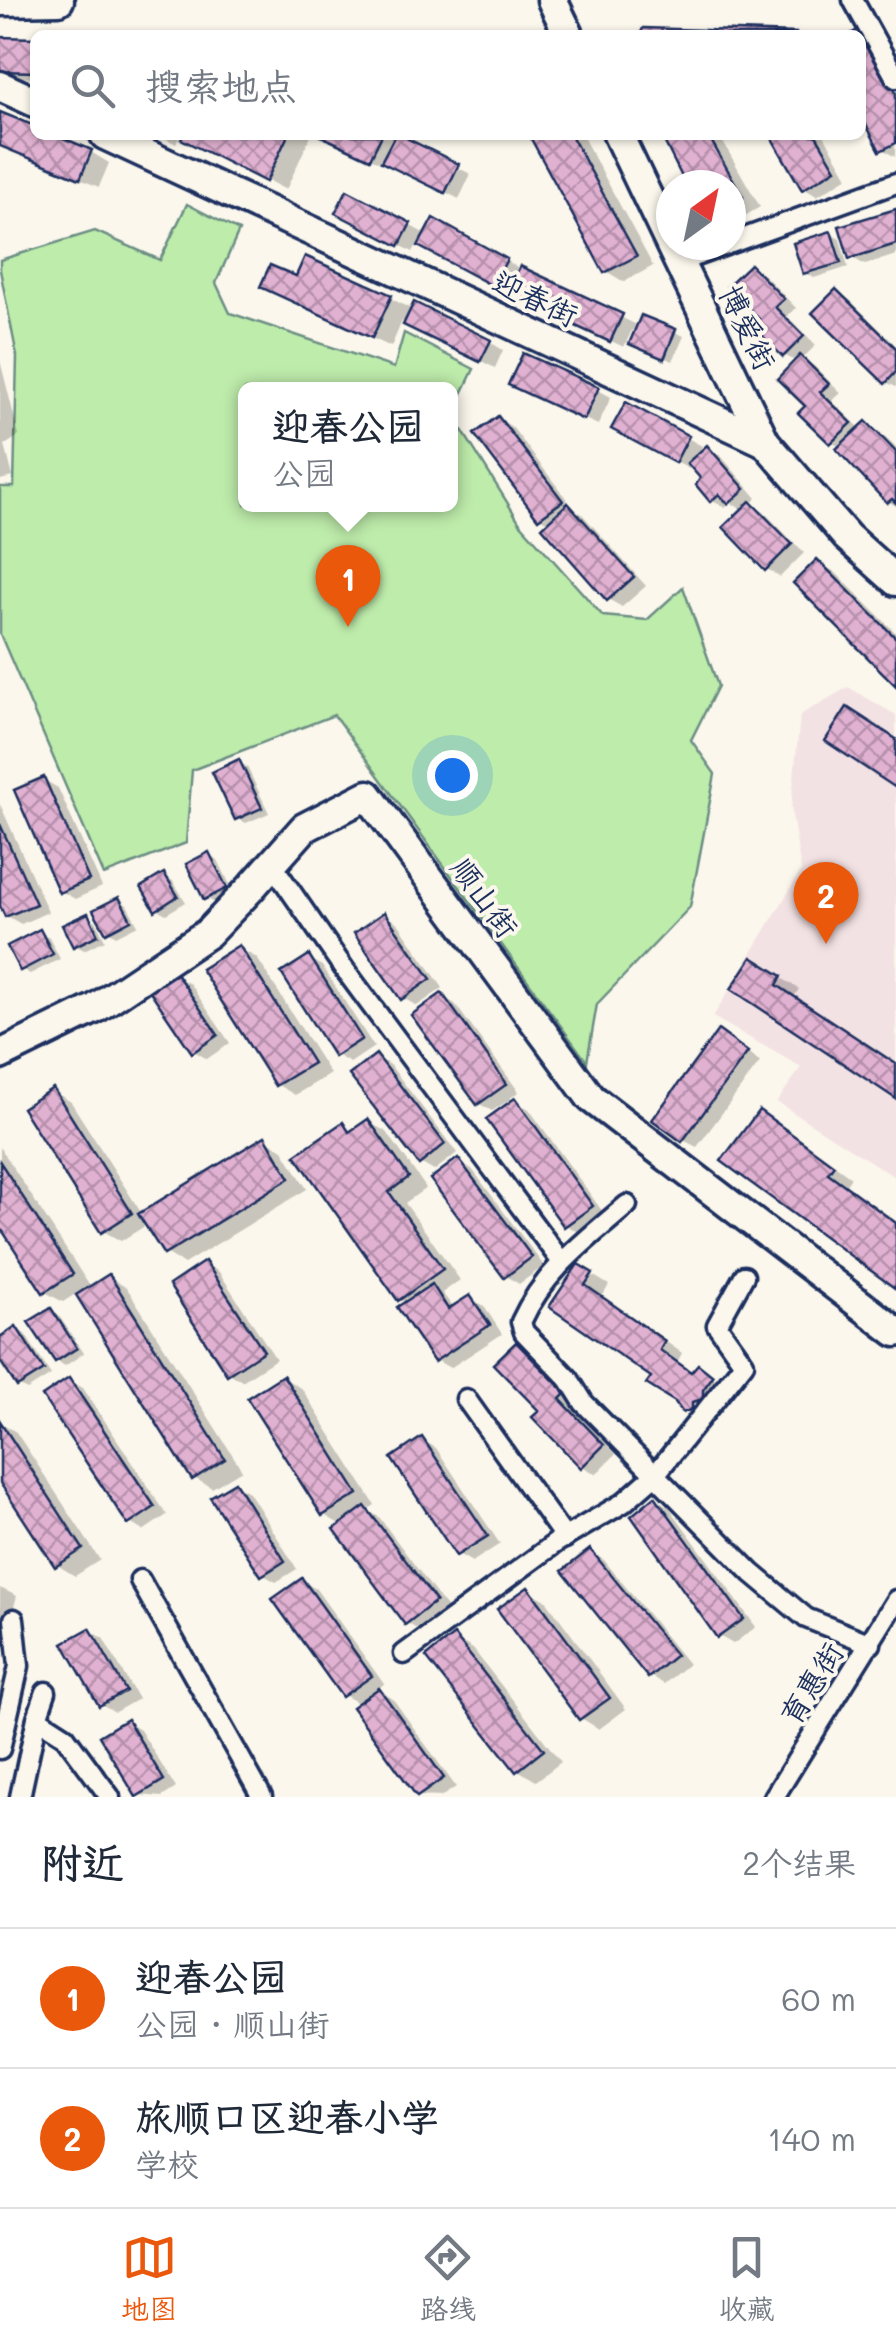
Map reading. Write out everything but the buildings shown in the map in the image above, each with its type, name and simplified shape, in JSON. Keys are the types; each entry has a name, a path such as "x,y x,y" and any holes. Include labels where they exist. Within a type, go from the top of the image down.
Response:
{"street":[{"path":"0,1 59,0"},
{"path":"552,0 567,30"},
{"path":"853,0 896,78"},
{"path":"0,86 30,100"},
{"name":"迎春街","path":"116,140 765,442 847,537 896,581"},
{"name":"博爱街","path":"620,140 765,442"},
{"path":"746,238 896,183"},
{"path":"679,262 685,260"},
{"name":"顺山街","path":"0,1056 96,1008 208,932 304,828 368,795 592,1098 896,1332"},
{"path":"272,864 345,970 561,1261"},
{"path":"628,1205 561,1261 529,1303 521,1322 524,1332 569,1379 584,1403 752,1573 806,1618 871,1644"},
{"path":"404,1654 565,1538 624,1503 655,1475 744,1363 717,1324 744,1276"},
{"path":"466,1399 565,1538"},
{"path":"140,1580 262,1797"},
{"name":"育惠街","path":"774,1797 896,1600"},
{"path":"0,1749 19,1666 14,1618"},
{"path":"20,1797 36,1718 46,1692"},
{"path":"36,1718 64,1736 110,1797"}],"shaded area":[{"path":"848,687 896,715 896,1178 777,1102 801,1067 713,1017 801,871 791,808 800,715"}],"green space":[{"path":"187,204 239,231 216,283 230,313 394,368 404,333 474,369 458,402 458,382 238,382 238,512 458,512 458,424 520,523 603,616 647,620 683,587 718,686 691,740 715,774 690,907 597,1004 587,1062 334,715 192,770 186,843 104,875 0,634 0,487 14,487 17,356 0,260 95,231 160,260"}],"place":[{"name":"迎春公园","path":"348,627"},
{"name":"旅顺口区迎春小学","path":"826,944"}]}
